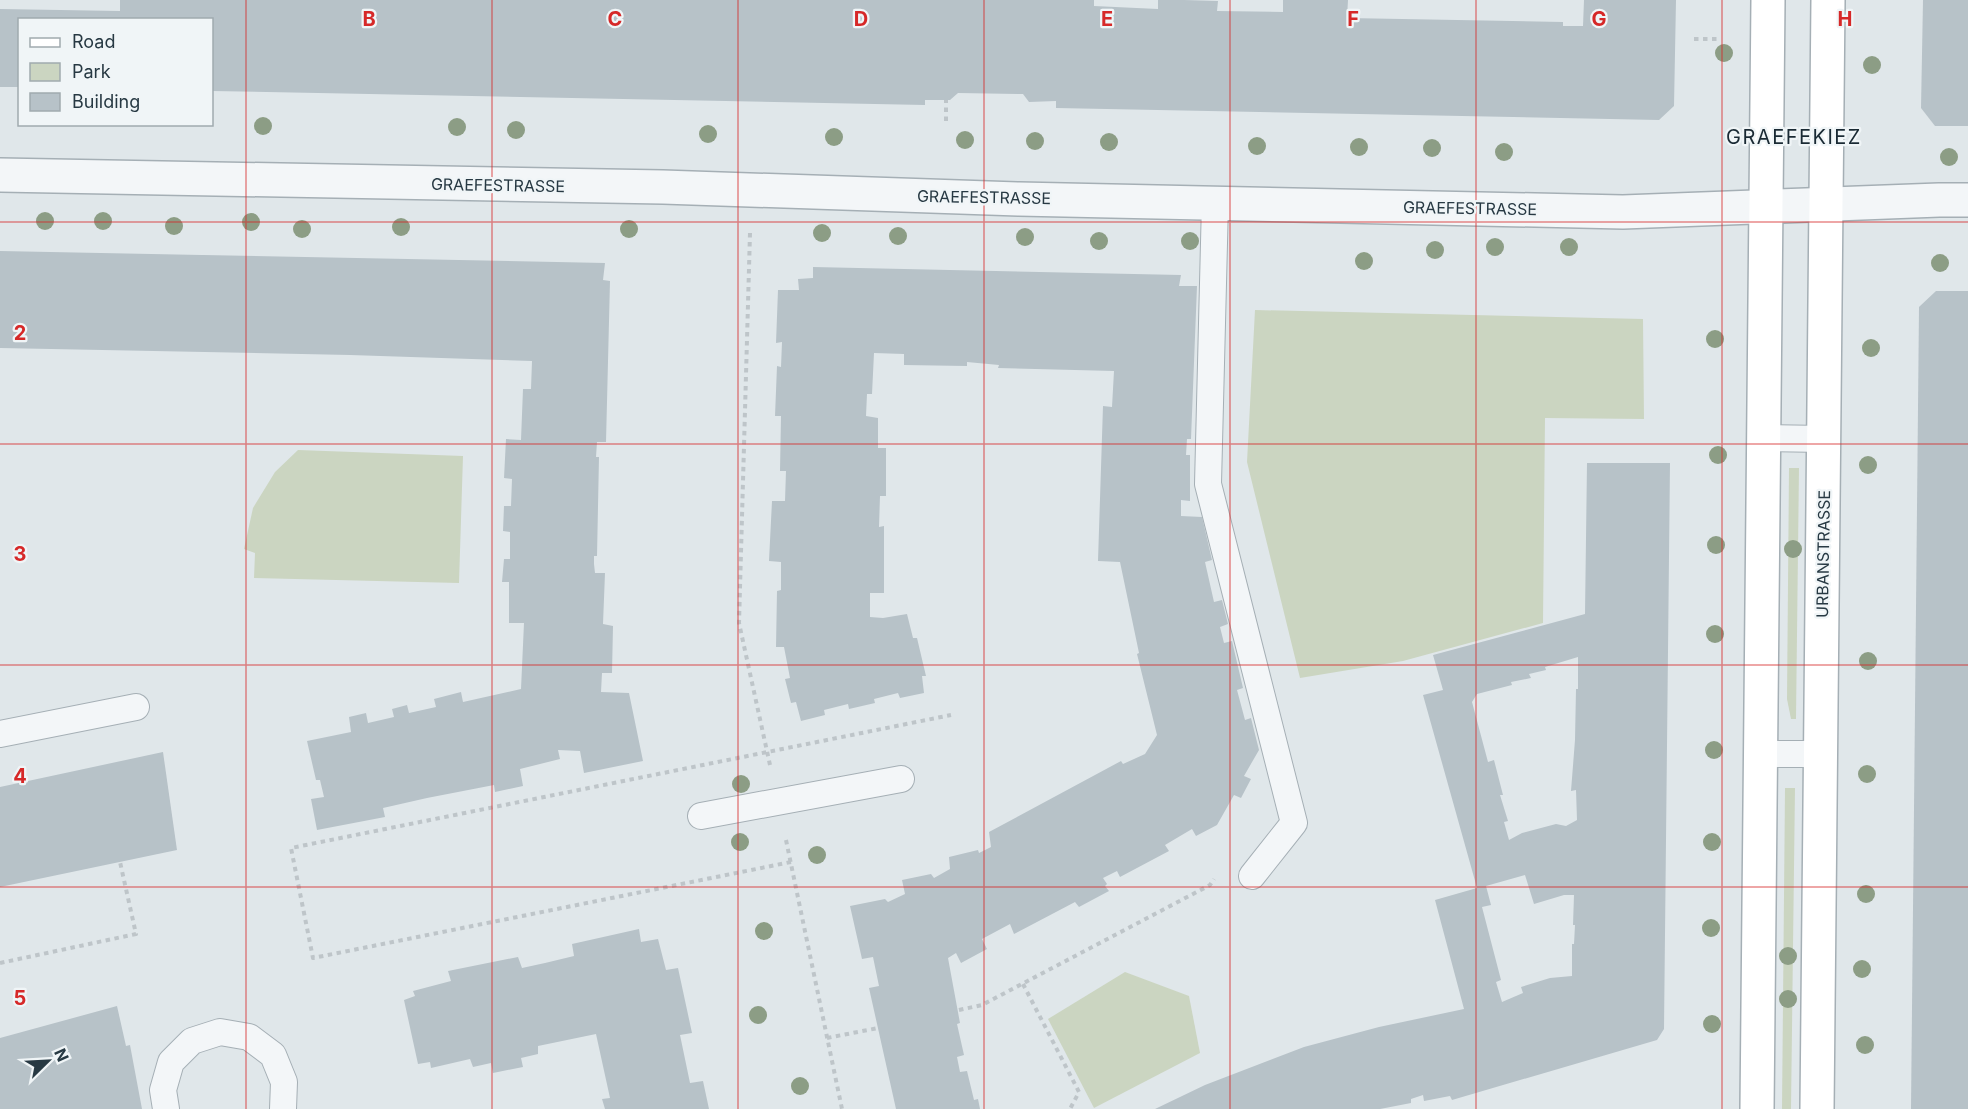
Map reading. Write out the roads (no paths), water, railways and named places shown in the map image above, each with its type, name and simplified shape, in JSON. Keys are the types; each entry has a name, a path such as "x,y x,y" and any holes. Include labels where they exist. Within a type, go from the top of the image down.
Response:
{"main road":[{"path":"1757,1109 1768,0"},
{"name":"URBANSTRASSE","path":"1817,1109 1828,0"}],"street":[{"name":"GRAEFESTRASSE","path":"0,175 750,190 1623,212 1968,200"}],"lane":[{"path":"1215,203 1208,484 1294,823 1252,876"},
{"path":"1764,438 1824,439"},
{"path":"0,734 136,707"},
{"path":"1761,754 1820,754"},
{"path":"701,816 901,779"},
{"path":"166,1109 163,1090 171,1062 192,1041 220,1032 249,1037 273,1055 284,1082 283,1109"}],"district":[{"name":"GRAEFEKIEZ","path":"1794,137"}]}
